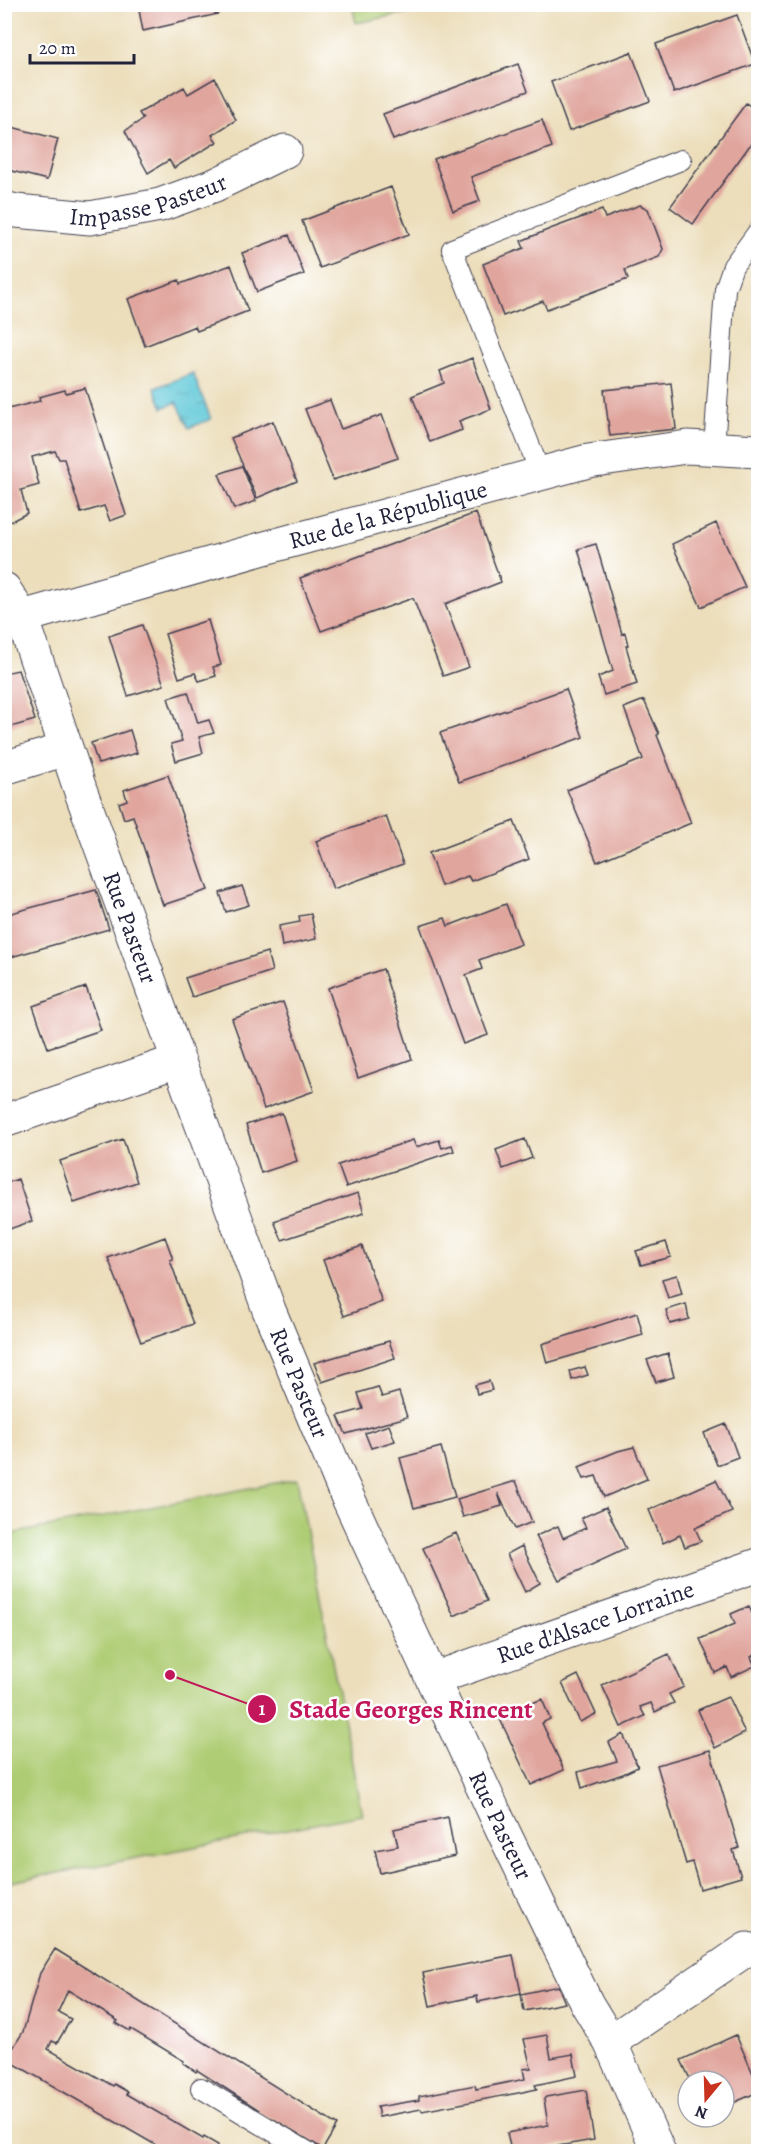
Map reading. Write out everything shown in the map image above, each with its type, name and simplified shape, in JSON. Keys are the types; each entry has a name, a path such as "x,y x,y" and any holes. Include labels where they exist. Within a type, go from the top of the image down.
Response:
{"street":[{"name":"Impasse Pasteur","path":"4,208 90,218 160,205 215,185 285,151"},
{"name":"Rue de la République","path":"22,617 588,461 687,447 759,451"},
{"name":"Rue Pasteur","path":"4,589 22,617 66,749 177,1061 269,1310 342,1485 515,1856 587,2004 610,2042 656,2151"},
{"path":"4,768 66,749"},
{"path":"4,1121 177,1061"},
{"name":"Rue d'Alsace Lorraine","path":"434,1679 759,1565"},
{"path":"610,2042 747,1949"}],"lane":[{"path":"538,474 533,454 452,249 681,160"},
{"path":"714,448 718,360 725,289 733,266 759,232"},
{"path":"201,2088 308,2151"}],"green space":[{"path":"352,4 446,5 356,23"},
{"path":"297,1479 362,1815 5,1883 5,1535"}],"water":[{"path":"193,373 211,419 189,428 177,402 163,408 155,388"}],"building":[{"path":"138,5 217,5 218,14 143,31"},
{"path":"737,15 755,64 674,93 656,44"},
{"path":"631,52 650,101 569,131 551,82"},
{"path":"518,64 528,91 393,140 383,114"},
{"path":"215,78 236,120 212,135 217,142 174,168 169,160 148,173 125,131 143,119 139,113 184,87 188,94"},
{"path":"746,103 758,112 758,134 693,224 670,207"},
{"path":"542,120 552,147 471,177 480,201 453,211 434,159"},
{"path":"4,125 58,139 47,180 4,169"},
{"path":"391,187 409,234 320,268 302,221"},
{"path":"640,205 648,209 663,249 659,257 625,270 628,279 547,309 543,301 503,316 483,264 524,248 521,241 550,229 602,210 605,218"},
{"path":"289,235 304,274 257,292 242,253"},
{"path":"231,265 248,311 197,331 195,326 145,346 128,299 179,280 180,284"},
{"path":"472,358 491,409 459,421 462,430 430,442 412,396 444,383 440,371"},
{"path":"671,383 676,429 610,436 604,390"},
{"path":"85,388 126,515 110,521 104,506 81,513 64,459 59,459 55,451 32,457 39,485 21,490 27,513 6,524 4,521 4,410 40,401 39,397 65,390 66,393"},
{"path":"330,400 341,429 382,415 398,458 333,480 305,409"},
{"path":"273,421 297,481 257,498 231,438"},
{"path":"242,466 256,501 234,509 219,474"},
{"path":"476,513 501,582 445,604 469,667 443,676 413,598 321,631 300,578"},
{"path":"716,523 745,587 701,607 672,544"},
{"path":"596,544 622,634 625,633 628,645 626,646 637,684 604,695 598,677 613,671 578,549"},
{"path":"208,620 221,665 213,667 216,676 199,681 195,673 179,678 165,634"},
{"path":"142,625 164,685 128,696 109,636"},
{"path":"18,670 35,720 4,729 4,673"},
{"path":"566,689 583,737 459,782 440,733"},
{"path":"188,692 198,723 209,720 214,733 199,737 203,753 176,761 171,744 182,741 168,698"},
{"path":"644,700 659,734 657,735 691,823 597,862 567,790 643,759 624,708"},
{"path":"130,730 137,753 98,764 91,743"},
{"path":"168,775 208,890 163,905 133,816 124,819 119,803 127,800 124,790"},
{"path":"386,816 403,864 333,889 316,841"},
{"path":"514,821 529,859 471,881 468,876 441,886 429,853"},
{"path":"242,886 249,905 226,912 220,893"},
{"path":"96,890 109,929 4,959 4,915"},
{"path":"506,904 521,944 479,960 482,969 466,975 488,1035 463,1044 420,926 445,918 448,926"},
{"path":"311,914 316,939 282,946 279,926 300,922 299,916"},
{"path":"267,952 272,971 192,997 185,978"},
{"path":"383,969 412,1059 358,1078 328,988"},
{"path":"86,987 101,1030 48,1048 33,1006"},
{"path":"283,1002 314,1091 264,1109 232,1019"},
{"path":"282,1113 297,1161 261,1173 246,1125"},
{"path":"123,1139 137,1182 74,1203 60,1161"},
{"path":"525,1139 532,1158 503,1169 496,1150"},
{"path":"413,1140 416,1147 439,1140 442,1148 452,1145 454,1151 346,1187 338,1165"},
{"path":"18,1179 32,1221 4,1231 4,1184"},
{"path":"358,1193 364,1213 282,1240 274,1221"},
{"path":"165,1237 173,1259 170,1260 193,1324 141,1342 108,1258"},
{"path":"666,1242 671,1257 641,1265 636,1251"},
{"path":"362,1246 382,1302 344,1316 323,1260"},
{"path":"677,1275 682,1294 668,1298 662,1279"},
{"path":"686,1304 689,1319 670,1324 666,1310"},
{"path":"637,1313 643,1335 547,1363 542,1344"},
{"path":"389,1341 395,1358 322,1382 314,1363"},
{"path":"668,1353 674,1377 656,1382 647,1360"},
{"path":"585,1367 588,1375 572,1380 570,1371"},
{"path":"489,1381 492,1390 477,1394 475,1385"},
{"path":"378,1387 382,1397 399,1392 407,1417 346,1434 338,1416 363,1409 358,1393"},
{"path":"726,1424 738,1457 717,1465 704,1433"},
{"path":"389,1425 395,1441 371,1448 365,1433"},
{"path":"441,1447 455,1497 414,1508 400,1458"},
{"path":"634,1447 647,1479 604,1497 596,1476 584,1479 579,1467"},
{"path":"716,1480 732,1512 695,1528 701,1541 685,1547 680,1535 663,1543 649,1510"},
{"path":"516,1481 532,1522 515,1529 498,1493 502,1506 463,1517 457,1499"},
{"path":"606,1507 626,1549 559,1580 536,1536 558,1526 563,1538 586,1528 581,1518"},
{"path":"456,1533 487,1601 454,1616 423,1548"},
{"path":"522,1546 540,1583 525,1592 507,1554"},
{"path":"749,1606 753,1616 758,1613 758,1653 751,1657 755,1666 731,1677 727,1667 715,1673 700,1639 735,1624 731,1614"},
{"path":"669,1654 684,1687 669,1694 674,1703 655,1712 651,1703 640,1707 645,1716 621,1727 602,1685"},
{"path":"578,1675 596,1714 580,1722 562,1683"},
{"path":"728,1697 745,1733 715,1748 698,1710"},
{"path":"542,1699 550,1719 542,1723 564,1770 531,1785 499,1717"},
{"path":"623,1734 638,1767 582,1788 578,1772 617,1761 609,1742"},
{"path":"710,1750 739,1848 733,1850 741,1877 700,1889 692,1862 686,1864 657,1765"},
{"path":"448,1817 455,1856 380,1873 375,1850 398,1846 394,1829"},
{"path":"55,1949 337,2125 323,2149 272,2118 271,2120 257,2112 259,2110 197,2070 196,2072 183,2063 184,2061 131,2029 130,2031 116,2023 118,2021 68,1990 58,2012 71,2019 57,2043 52,2041 48,2049 113,2086 114,2084 128,2092 126,2094 203,2139 204,2137 218,2145 217,2147 224,2151 166,2151 6,2059 23,2032 40,1973"},
{"path":"513,1955 521,1993 478,2002 477,1996 430,2006 423,1973"},
{"path":"558,1986 565,2003 524,2011 521,1994"},
{"path":"547,2035 551,2058 573,2054 577,2076 535,2085 537,2089 518,2093 379,2117 377,2107 419,2100 419,2096 475,2085 476,2089 525,2079 523,2069 531,2068 524,2039"},
{"path":"736,2035 758,2085 758,2092 736,2102 736,2069 685,2069 681,2060"},
{"path":"586,2090 594,2140 528,2151 511,2151 507,2133 548,2125 544,2099 546,2097"}],"place":[{"name":"Stade Georges Rincent","path":"170,1675"}]}
